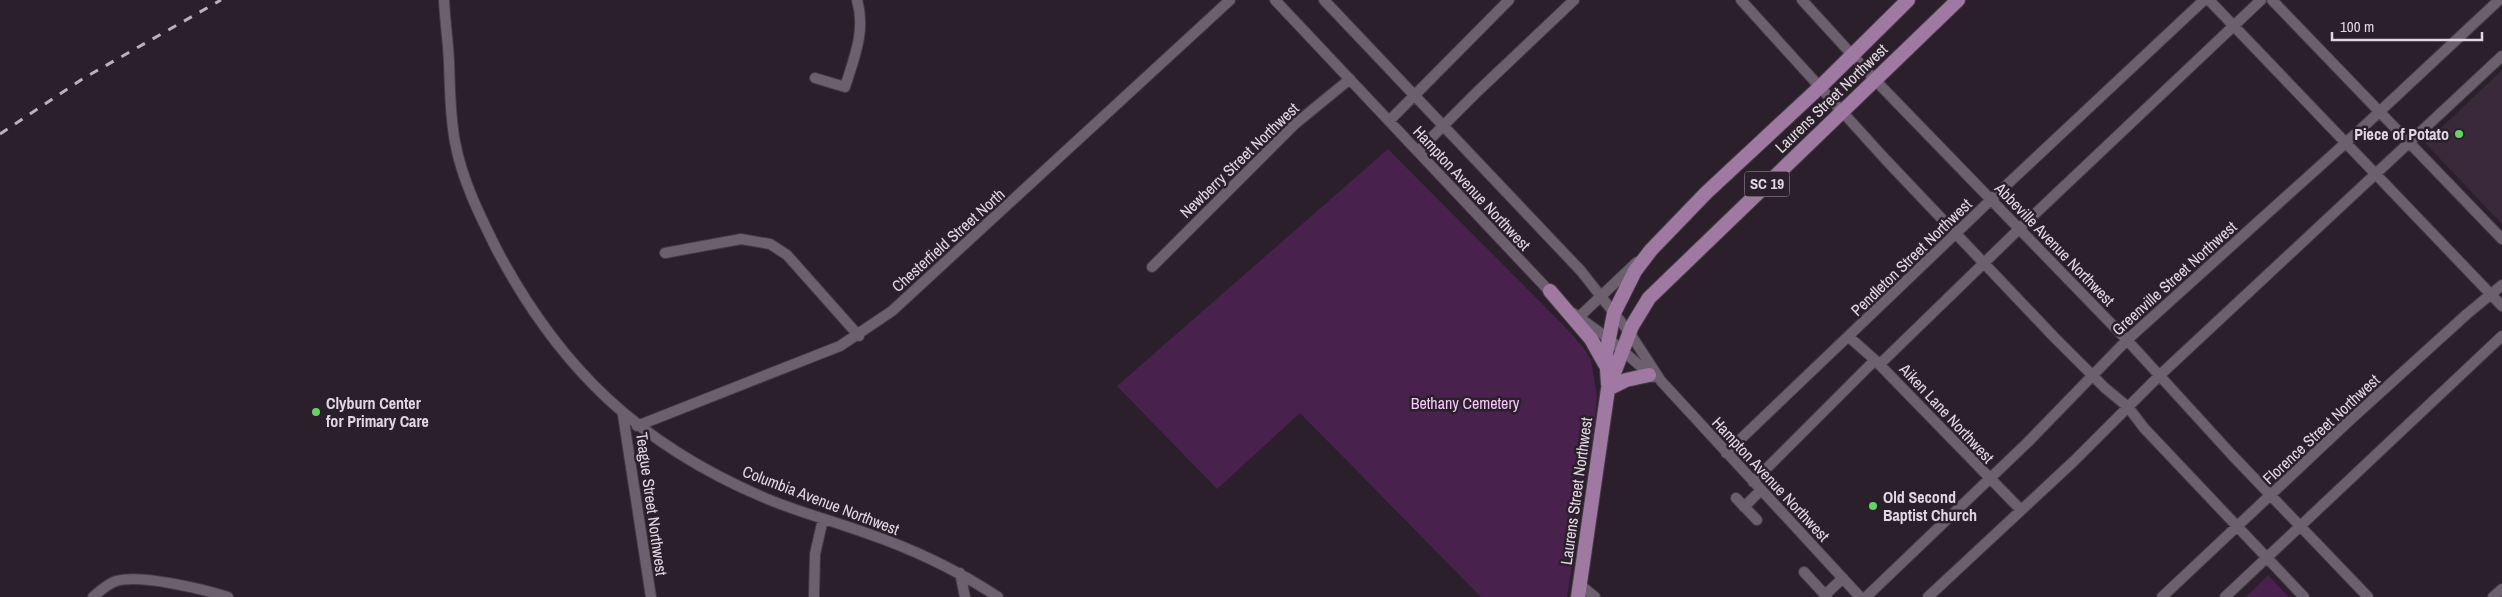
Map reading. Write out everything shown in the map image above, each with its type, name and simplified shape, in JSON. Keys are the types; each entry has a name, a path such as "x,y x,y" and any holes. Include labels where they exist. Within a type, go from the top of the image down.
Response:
{"main road":[{"name":"Laurens Street Northwest","path":"1579,591 1608,389 1606,354 1614,313 1635,270 1651,250 1706,193 1854,55 1908,0"},
{"name":"Laurens Street Northwest","path":"1608,389 1629,332 1649,298 1958,0"},
{"path":"1627,287 1631,297 1645,304"},
{"path":"1550,291 1591,339 1607,367"},
{"path":"1608,389 1626,380 1655,378"}],"street":[{"name":"Columbia Avenue Northwest","path":"444,0 450,94 456,143 477,208 515,282 535,310 541,323 572,363 623,415 691,461 765,498 904,548 960,573 998,597"},
{"path":"815,78 845,87 860,39 861,22 858,0"},
{"name":"Chesterfield Street North","path":"637,426 815,358 859,336 892,311 1230,0"},
{"name":"Hampton Avenue Northwest","path":"1275,0 1550,291 1579,317 1609,339 1655,378 1860,597"},
{"name":"Hampton Avenue Northwest","path":"1324,0 1601,294 1629,332 1655,378"},
{"path":"1389,121 1509,0"},
{"path":"1418,151 1574,0"},
{"path":"1741,0 1956,234 2092,376 2128,407 2144,428 2304,597"},
{"name":"Abbeville Avenue Northwest","path":"1802,0 1854,55 1874,80 2127,340 2368,597"},
{"name":"Pendleton Street Northwest","path":"1726,453 2204,0"},
{"path":"2209,0 2502,306"},
{"path":"1753,482 2261,0"},
{"path":"2272,0 2502,240"},
{"name":"Greenville Street Northwest","path":"1866,597 1989,479 2127,340 2379,112 2499,0"},
{"path":"1928,597 2160,375 2377,175 2408,142 2502,56"},
{"name":"Newberry Street Northwest","path":"1152,267 1295,124 1350,79"},
{"path":"665,253 741,239 770,244 787,254 859,336"},
{"name":"Laurens Street Northwest","path":"1579,317 1601,294 1651,250"},
{"name":"Florence Street Northwest","path":"2162,597 2272,496 2349,421 2502,285"},
{"path":"2226,597 2398,432 2502,336"},
{"name":"Aiken Lane Northwest","path":"1849,337 1878,362 2021,510"},
{"name":"Teague Street Northwest","path":"623,415 651,597"},
{"path":"1744,507 1761,490"},
{"path":"1736,498 1757,520"},
{"path":"814,597 815,554 823,519"},
{"path":"1804,572 1826,596 1843,578"},
{"path":"960,573 965,597"},
{"path":"93,597 113,582 127,579 228,597"},
{"path":"2494,597 2502,589"},
{"path":"1579,591 1595,597"}],"shaded area":[{"path":"2502,70 2502,224 2425,143"}],"green space":[{"name":"Bethany Cemetery","path":"1388,149 1568,330 1583,347 1591,360 1597,396 1594,429 1567,597 1481,597 1300,413 1217,489 1117,386"},
{"path":"2268,575 2289,597 2246,597"}],"railway":[{"path":"0,134 84,78 221,0"}],"place":[{"name":"Piece of Potato","path":"2459,134"},
{"name":"Clyburn Center for Primary Care","path":"316,412"},
{"name":"Old Second Baptist Church","path":"1873,506"}]}
